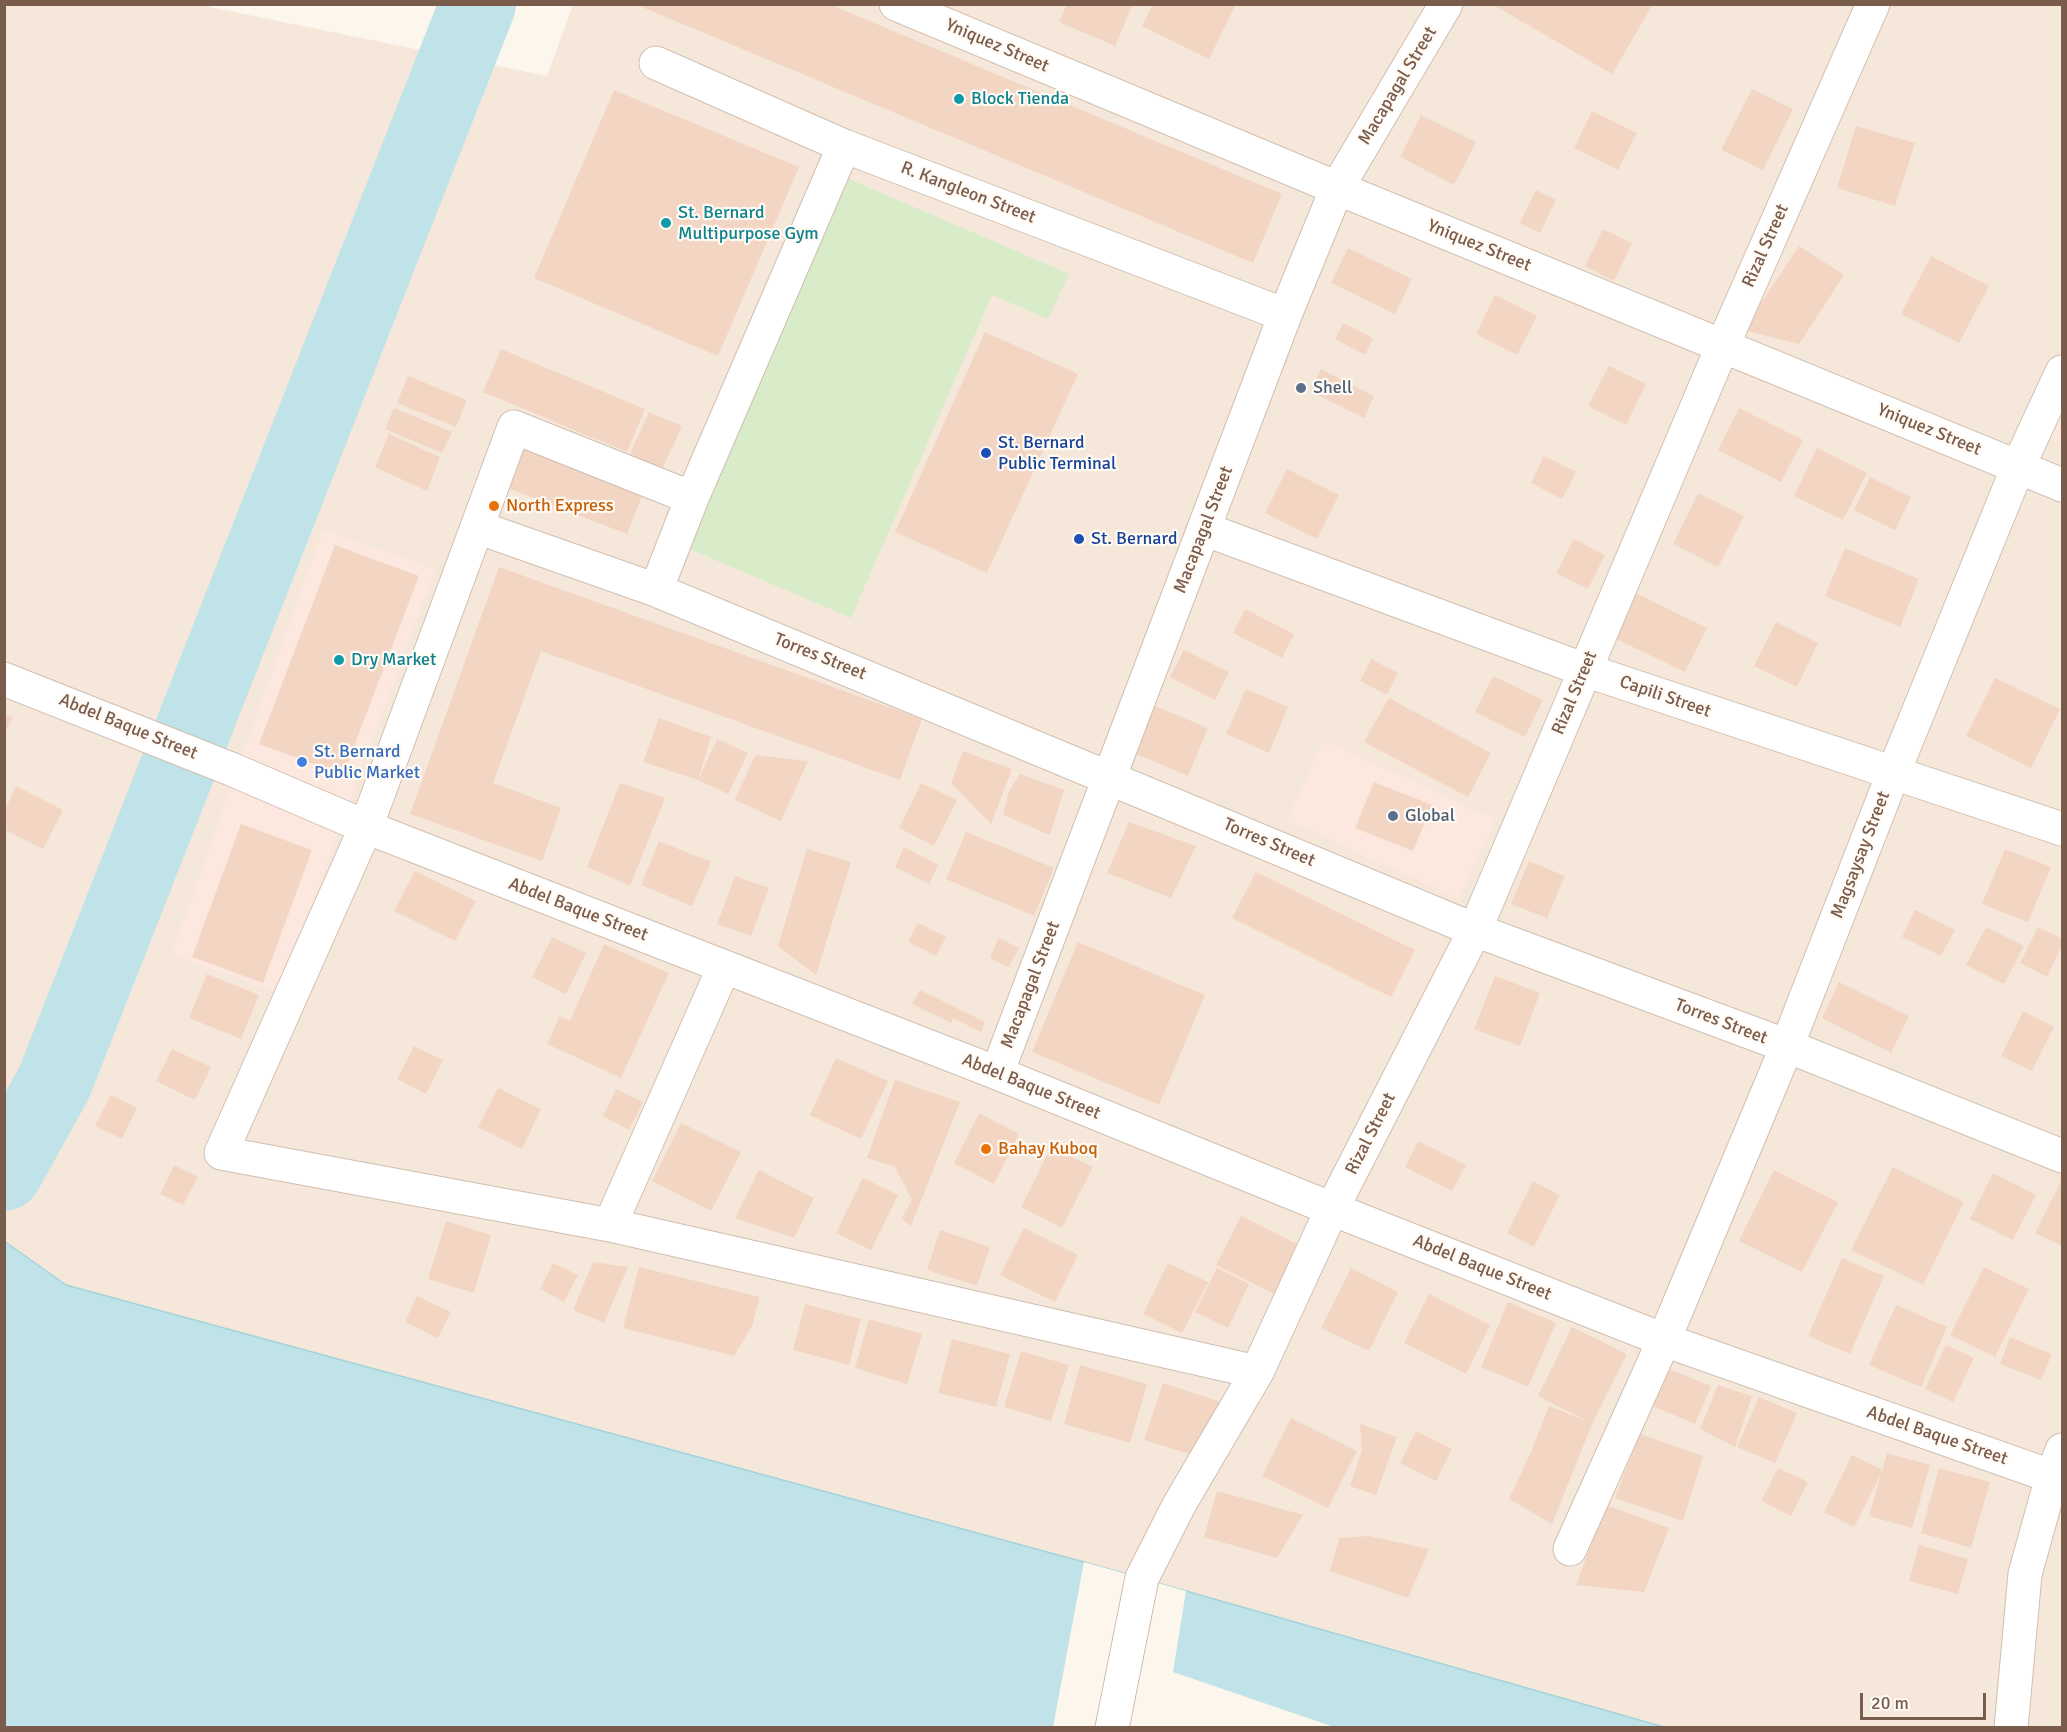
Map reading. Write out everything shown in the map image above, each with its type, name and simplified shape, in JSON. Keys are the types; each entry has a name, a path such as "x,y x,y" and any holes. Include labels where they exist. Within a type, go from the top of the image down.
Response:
{"street":[{"name":"Yniquez Street","path":"896,4 1337,188 2062,485"},
{"name":"Macapagal Street","path":"997,1073 1285,315 1337,188 1446,4"},
{"name":"Rizal Street","path":"1112,1728 1142,1578 1179,1505 1257,1372 1332,1209 1475,930 1722,345 1873,4"},
{"name":"R. Kangleon Street","path":"656,63 844,146 1285,315"},
{"path":"656,590 692,498 844,146"},
{"name":"Magsaysay Street","path":"1570,1549 1664,1340 1787,1046 1893,774 2018,467 2062,372"},
{"path":"692,498 514,427 366,827 221,1154 610,1225 1257,1372"},
{"name":"Torres Street","path":"477,527 656,590 1475,930 1787,1046 2062,1156"},
{"name":"Capili Street","path":"1204,529 1585,670 2062,829"},
{"name":"Abdel Baque Street","path":"4,679 107,718 366,827 997,1073 1664,1340 2059,1469"},
{"path":"610,1225 724,968"},
{"path":"2011,1728 2025,1574 2059,1469"}],"shaded area":[{"path":"5,5 200,5 547,76 573,5 2062,5 2062,1727 1664,1727 1084,1562 65,1285 5,1241"},
{"path":"2062,410 2062,444 2049,438"},
{"name":"St. Bernard Public Market","path":"323,530 435,569 279,993 172,954"},
{"path":"1324,741 1495,819 1459,899 1287,820"}],"green space":[{"path":"847,178 1069,274 1048,319 992,295 851,618 687,548"}],"water":[{"path":"4,1241 66,1285 1084,1562 1664,1727 5,1727"}],"pier":[{"path":"1084,1562 1186,1591 1173,1672 1337,1728 1053,1727"}],"building":[{"name":"Block Tienda","path":"635,4 829,4 1282,194 1253,263"},
{"path":"1067,4 1133,4 1115,46 1059,22"},
{"path":"1153,4 1236,4 1209,59 1142,26"},
{"path":"1492,4 1653,4 1612,74"},
{"path":"1752,89 1793,109 1763,170 1721,150"},
{"name":"St. Bernard Multipurpose Gym","path":"614,90 799,167 718,356 534,278"},
{"path":"1592,111 1637,133 1618,170 1574,148"},
{"path":"1421,115 1476,142 1454,185 1400,157"},
{"path":"1856,126 1915,143 1895,206 1837,188"},
{"path":"1536,190 1556,200 1540,233 1520,223"},
{"path":"1603,229 1632,243 1614,281 1585,266"},
{"path":"1799,246 1844,275 1799,344 1743,330"},
{"path":"1348,248 1412,279 1395,314 1331,283"},
{"path":"1931,256 1989,286 1959,343 1901,314"},
{"path":"1495,295 1537,316 1517,355 1476,334"},
{"path":"1343,323 1373,338 1365,355 1335,339"},
{"name":"St. Bernard Public Terminal","path":"985,332 1078,374 987,573 895,532"},
{"path":"501,349 645,409 627,452 483,392"},
{"path":"1609,366 1646,384 1626,425 1588,406"},
{"path":"1321,369 1374,396 1364,418 1310,391"},
{"path":"408,376 467,400 456,427 397,403"},
{"path":"394,408 452,432 442,453 385,429"},
{"path":"1739,408 1803,440 1781,482 1718,450"},
{"path":"649,412 682,426 661,472 628,458"},
{"path":"389,434 440,457 427,491 375,467"},
{"path":"518,439 645,488 627,534 500,485"},
{"path":"1817,448 1867,473 1843,520 1794,496"},
{"path":"1544,456 1576,472 1562,499 1531,483"},
{"path":"1287,469 1339,495 1317,539 1265,513"},
{"path":"1870,477 1911,497 1895,530 1854,510"},
{"path":"1698,493 1744,516 1718,567 1673,544"},
{"path":"1574,539 1605,555 1588,589 1556,573"},
{"name":"Dry Market","path":"335,545 419,576 343,775 259,744"},
{"path":"1845,548 1919,579 1900,627 1825,596"},
{"path":"499,567 922,719 900,780 541,651 493,783 561,808 542,861 410,814"},
{"path":"1632,591 1707,628 1685,672 1610,636"},
{"path":"1245,609 1294,634 1282,658 1233,633"},
{"path":"1776,622 1818,643 1797,687 1754,666"},
{"path":"1184,650 1229,672 1215,700 1170,677"},
{"path":"1371,659 1398,673 1387,695 1360,681"},
{"path":"1493,676 1543,700 1525,737 1475,712"},
{"path":"1995,678 2060,709 2031,768 1966,736"},
{"path":"1246,689 1288,707 1269,753 1226,734"},
{"path":"1389,698 1491,753 1468,797 1364,742"},
{"path":"1155,706 1208,728 1188,776 1134,753"},
{"path":"4,714 13,718 4,734"},
{"path":"659,718 711,737 698,780 643,762"},
{"path":"717,739 748,753 728,794 698,780"},
{"path":"963,751 1012,769 991,824 951,783"},
{"path":"755,755 808,761 781,821 735,800"},
{"path":"1020,774 1064,790 1050,835 1003,815 1009,791"},
{"name":"Global","path":"1374,782 1432,805 1413,851 1355,828"},
{"path":"620,783 665,798 630,886 587,867"},
{"path":"921,783 957,800 934,846 899,828"},
{"path":"16,786 63,810 43,849 5,830 5,810"},
{"path":"1129,822 1196,846 1171,898 1107,873"},
{"path":"241,824 312,850 263,983 192,957"},
{"path":"966,832 1054,868 1034,916 946,879"},
{"path":"659,841 711,862 692,906 641,885"},
{"path":"904,847 938,865 929,884 895,867"},
{"path":"807,849 851,862 816,975 778,946"},
{"path":"2005,849 2051,867 2028,922 1982,904"},
{"path":"1529,861 1565,876 1547,918 1511,904"},
{"path":"415,871 476,901 455,941 394,911"},
{"path":"1256,872 1415,950 1391,997 1232,918"},
{"path":"735,876 769,888 751,936 717,924"},
{"path":"1915,910 1955,930 1941,956 1902,937"},
{"path":"918,923 946,937 936,956 908,942"},
{"path":"1986,927 2024,946 2004,984 1966,965"},
{"path":"2038,927 2062,939 2062,946 2047,977 2020,963"},
{"path":"552,937 586,953 566,994 532,977"},
{"path":"999,938 1019,948 1008,967 990,958"},
{"path":"1078,942 1205,995 1159,1105 1032,1052"},
{"path":"604,944 669,973 621,1078 547,1044 560,1016 570,1021"},
{"path":"207,974 259,995 241,1039 189,1018"},
{"path":"1495,976 1540,993 1520,1046 1474,1029"},
{"path":"1839,982 1909,1016 1891,1053 1822,1018"},
{"path":"920,990 985,1022 981,1032 953,1018 951,1023 912,1004"},
{"path":"2023,1011 2054,1027 2032,1071 2001,1056"},
{"path":"414,1046 443,1060 426,1094 397,1079"},
{"path":"172,1049 211,1067 195,1100 156,1081"},
{"path":"836,1058 888,1081 861,1139 810,1115"},
{"path":"895,1080 960,1102 911,1226 902,1219 912,1200 895,1167 867,1158"},
{"path":"498,1088 541,1109 522,1149 478,1127"},
{"path":"616,1089 643,1102 629,1130 603,1116"},
{"path":"111,1095 137,1108 122,1139 95,1126"},
{"name":"Bahay Kuboq","path":"979,1113 1019,1134 994,1184 954,1163"},
{"path":"681,1123 741,1152 711,1211 652,1181"},
{"path":"1418,1141 1466,1165 1452,1191 1405,1167"},
{"path":"1051,1147 1093,1167 1062,1228 1021,1207"},
{"path":"174,1165 198,1177 183,1205 160,1194"},
{"path":"1893,1167 1964,1202 1923,1285 1851,1250"},
{"path":"759,1170 814,1198 794,1238 735,1218"},
{"path":"1774,1170 1838,1202 1802,1272 1739,1241"},
{"path":"1993,1173 2036,1195 2013,1240 1970,1219"},
{"path":"863,1178 898,1195 871,1250 836,1233"},
{"path":"1533,1181 1560,1195 1534,1247 1507,1233"},
{"path":"2062,1182 2062,1246 2035,1233"},
{"path":"1241,1216 1303,1247 1278,1296 1216,1265"},
{"path":"446,1221 491,1235 474,1293 428,1279"},
{"path":"1024,1228 1078,1255 1055,1302 1000,1275"},
{"path":"940,1230 990,1247 977,1286 927,1270"},
{"path":"1842,1258 1884,1276 1850,1354 1808,1336"},
{"path":"593,1262 628,1267 604,1323 573,1310"},
{"path":"553,1263 578,1275 564,1302 540,1289"},
{"path":"1168,1263 1208,1282 1182,1333 1143,1314"},
{"path":"639,1267 760,1297 752,1326 734,1356 623,1328"},
{"path":"1984,1267 2029,1289 1995,1357 1950,1335"},
{"path":"1217,1268 1249,1284 1228,1328 1195,1312"},
{"path":"1351,1268 1398,1292 1369,1351 1321,1328"},
{"path":"1429,1294 1490,1325 1466,1374 1404,1343"},
{"path":"417,1296 451,1312 438,1338 405,1322"},
{"path":"1508,1302 1556,1323 1528,1387 1481,1367"},
{"path":"805,1304 861,1319 849,1365 793,1350"},
{"path":"1896,1305 1947,1327 1921,1387 1869,1365"},
{"path":"869,1319 922,1334 907,1384 855,1368"},
{"path":"1572,1327 1627,1354 1592,1424 1552,1524 1509,1499 1549,1406 1589,1422 1538,1396"},
{"path":"2010,1337 2052,1354 2041,1380 2000,1364"},
{"path":"952,1339 1010,1354 996,1407 938,1393"},
{"path":"1946,1345 1974,1358 1953,1402 1925,1389"},
{"path":"1021,1351 1069,1365 1051,1421 1004,1407"},
{"path":"1080,1365 1147,1384 1130,1443 1064,1424"},
{"path":"1667,1368 1711,1386 1695,1424 1650,1405"},
{"path":"1163,1383 1221,1402 1203,1458 1144,1440"},
{"path":"1718,1385 1752,1396 1735,1447 1700,1429"},
{"path":"1759,1397 1797,1413 1775,1463 1737,1447"},
{"path":"1291,1418 1357,1451 1328,1508 1262,1476"},
{"path":"1360,1424 1397,1437 1376,1495 1350,1486 1362,1451"},
{"path":"1416,1431 1452,1449 1436,1481 1400,1463"},
{"path":"1640,1434 1703,1456 1683,1521 1615,1498"},
{"path":"1887,1453 1930,1465 1912,1528 1869,1516"},
{"path":"1852,1455 1883,1470 1854,1527 1824,1512"},
{"path":"1778,1468 1808,1482 1791,1516 1761,1501"},
{"path":"1939,1468 1990,1482 1971,1548 1921,1533"},
{"path":"1217,1491 1303,1515 1277,1558 1204,1537"},
{"path":"1606,1505 1669,1528 1644,1592 1576,1585"},
{"path":"1369,1536 1429,1549 1408,1598 1330,1571 1339,1538"},
{"path":"1919,1545 1968,1559 1958,1594 1909,1581"}],"waterway":[{"path":"4,1173 54,1083 478,4"}],"place":[{"name":"Block Tienda","path":"959,99"},
{"name":"St. Bernard Multipurpose Gym","path":"666,223"},
{"name":"Shell","path":"1301,388"},
{"name":"St. Bernard Public Terminal","path":"986,453"},
{"name":"North Express","path":"494,506"},
{"name":"St. Bernard","path":"1079,539"},
{"name":"Dry Market","path":"339,660"},
{"name":"St. Bernard Public Market","path":"302,762"},
{"name":"Global","path":"1393,816"},
{"name":"Bahay Kuboq","path":"986,1149"}]}
